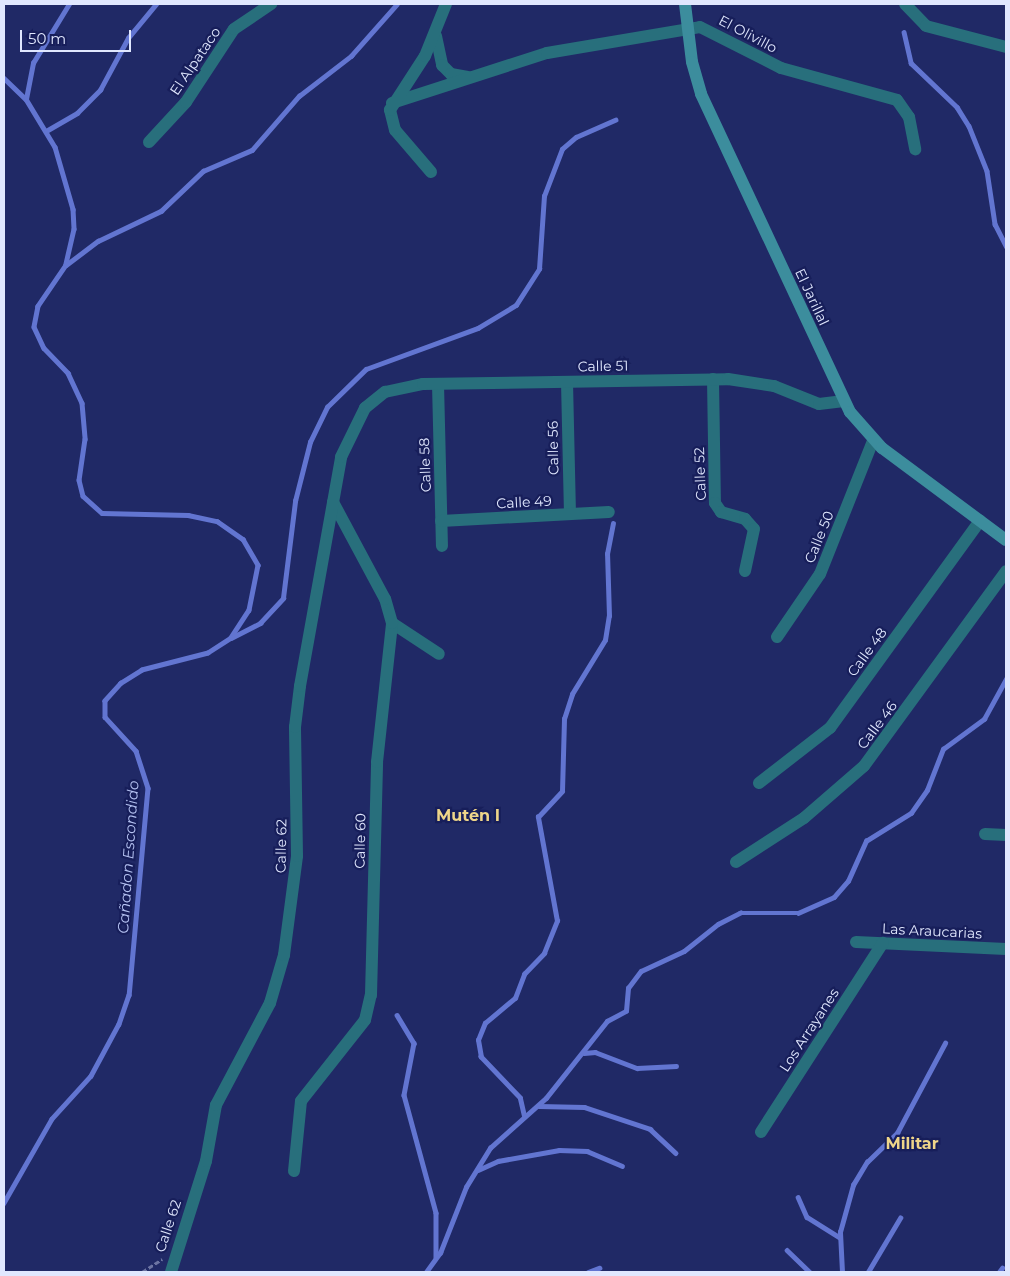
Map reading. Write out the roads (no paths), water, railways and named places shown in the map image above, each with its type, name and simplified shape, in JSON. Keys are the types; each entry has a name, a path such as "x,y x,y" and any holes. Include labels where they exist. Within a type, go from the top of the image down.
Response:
{"street":[{"name":"El Alpataco","path":"149,142 189,98 234,29 271,4"},
{"path":"431,172 395,130 392,103 437,29 446,4"},
{"name":"El Jarillal","path":"685,4 696,79 707,109 844,401 873,441 1006,540"},
{"path":"905,4 926,26 1006,47"},
{"name":"El Olivillo","path":"392,103 547,53 687,27 706,29 781,68 897,100 909,117 915,148"},
{"name":"El Olivillo","path":"437,29 435,47 442,66 457,76 473,76"},
{"name":"Calle 51","path":"365,408 397,387 438,384 713,379 759,383 819,404 844,401"},
{"name":"Calle 52","path":"713,379 715,504 721,512 745,519 754,529 745,571"},
{"name":"Calle 56","path":"567,382 570,514"},
{"name":"Calle 58","path":"438,384 442,546"},
{"name":"Calle 62","path":"171,1272 173,1256 202,1174 220,1093 270,1003 284,955 297,856 297,713 333,502 345,444 365,408"},
{"name":"Calle 50","path":"777,637 820,574 873,441"},
{"name":"Calle 60","path":"294,1171 301,1102 365,1020 371,1004 377,762 392,623 385,598 333,502"},
{"name":"Calle 49","path":"441,521 609,512"},
{"name":"Calle 48","path":"759,783 830,728 980,521"},
{"name":"Calle 46","path":"736,862 804,818 864,766 1006,571"},
{"path":"392,623 439,654"},
{"path":"985,834 1006,835"},
{"name":"Las Araucarias","path":"856,942 1006,949"},
{"name":"Los Arrayanes","path":"761,1132 883,943"}],"waterway":[{"path":"26,99 33,63 69,4"},
{"path":"46,131 77,113 100,90 128,38 156,4"},
{"path":"66,265 98,241 161,211 203,171 252,150 299,96 351,56 397,4"},
{"path":"904,32 911,63 957,107 969,126 987,171 995,224 1006,246"},
{"name":"Cañadon Escondido","path":"4,78 26,99 55,147 73,209 74,229 66,265 38,306 34,327 44,348 68,373 82,403 85,439 79,480 83,496 102,513 188,515 217,521 243,539 258,565 249,610 231,638 208,653 142,670 121,683 105,701 105,717 136,751 148,788 129,995 119,1024 91,1076 52,1119 4,1203"},
{"path":"231,638 260,623 283,598 295,501 310,442 327,407 366,369 478,328 516,305 539,269 544,196 562,149 576,137 615,120"},
{"path":"524,1116 520,1098 481,1057 478,1040 485,1023 515,998 524,974 544,953 557,921 538,817 562,791 564,719 572,694 605,640 609,616 607,554 613,524"},
{"path":"426,1272 440,1253 466,1187 490,1148 546,1098 607,1021 626,1011 628,988 641,971 684,951 718,924 740,913 798,913 834,897 848,881 866,841 911,813 927,790 943,749 984,719 1006,679"},
{"path":"397,1015 414,1043 404,1095 436,1213 436,1257"},
{"path":"842,1272 840,1232 853,1185 867,1162 897,1133 945,1043"},
{"path":"584,1053 595,1052 637,1068 676,1066"},
{"path":"539,1106 584,1107 650,1129 676,1153"},
{"path":"478,1170 498,1161 559,1150 587,1151 622,1166"},
{"path":"798,1197 807,1217 840,1238"},
{"path":"868,1272 900,1218"},
{"path":"787,1250 810,1272"},
{"path":"588,1272 599,1268"},
{"path":"999,1272 1002,1268"}],"district":[{"name":"Mutén I","path":"468,816"},
{"name":"Militar","path":"912,1144"}]}
